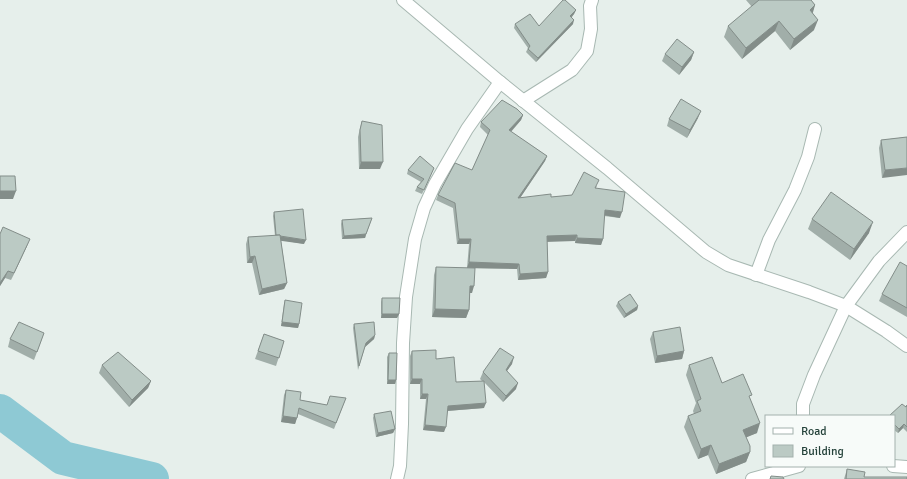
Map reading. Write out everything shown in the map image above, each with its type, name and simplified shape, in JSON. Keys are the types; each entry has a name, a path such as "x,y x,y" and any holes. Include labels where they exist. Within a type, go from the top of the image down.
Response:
{"street":[{"path":"403,0 523,102 607,168 706,252 728,265 846,306 907,346"},
{"path":"523,102 572,70 587,50 591,29 590,6 592,0"},
{"path":"398,479 402,424 403,343 406,297 415,239 424,208 436,184 467,129 500,82"},
{"path":"756,275 769,240 795,190 808,157 815,129"},
{"path":"803,415 803,404 814,375 846,306 879,262 907,232"},
{"path":"895,466 907,467"},
{"path":"752,479 795,467"}],"building":[{"path":"563,0 565,0 576,10 570,16 574,20 538,58 528,49 530,46 515,24 530,14 539,26"},
{"path":"759,0 811,0 815,5 810,10 818,20 794,39 779,21 746,48 728,26"},
{"path":"677,39 694,52 682,67 665,54"},
{"path":"681,99 701,111 690,130 669,119"},
{"path":"502,100 517,109 523,115 509,130 547,156 518,198 551,194 551,197 572,195 584,172 599,180 595,188 625,192 622,212 605,210 603,239 577,238 577,235 547,236 548,272 520,274 519,264 469,262 471,239 459,239 455,203 438,195 455,163 472,170 490,130 481,122"},
{"path":"362,121 382,125 383,162 361,162 360,130"},
{"path":"907,137 907,168 885,170 881,140"},
{"path":"420,156 434,168 424,190 417,187 424,179 408,170"},
{"path":"0,176 15,176 16,191 0,191"},
{"path":"831,192 873,222 854,249 812,219"},
{"path":"303,209 306,240 276,235 274,212"},
{"path":"372,218 366,234 344,236 342,220"},
{"path":"3,227 30,239 14,273 8,271 0,283 0,234"},
{"path":"280,235 287,283 262,289 255,256 250,257 248,237"},
{"path":"900,262 907,266 907,308 882,294"},
{"path":"436,267 475,268 474,286 470,286 469,310 435,309"},
{"path":"630,294 638,306 626,314 618,302"},
{"path":"382,298 400,298 399,314 382,314"},
{"path":"285,300 302,303 299,324 282,322"},
{"path":"19,322 44,333 37,352 10,339"},
{"path":"374,322 375,335 366,343 359,366 354,324"},
{"path":"680,327 684,351 657,356 653,332"},
{"path":"264,334 284,341 279,358 258,351"},
{"path":"500,348 514,357 506,370 518,383 506,396 483,372"},
{"path":"436,350 436,359 454,357 456,382 484,381 486,403 448,406 446,427 425,425 428,394 422,394 422,379 412,379 412,351"},
{"path":"118,352 151,381 132,400 102,365"},
{"path":"389,353 397,353 396,380 388,380"},
{"path":"712,357 722,383 743,374 752,395 749,396 760,423 743,430 750,446 750,452 719,464 711,445 701,449 688,416 701,411 697,401 701,399 689,365"},
{"path":"286,390 301,392 300,400 327,405 330,396 346,398 336,423 299,408 297,418 283,416"},
{"path":"902,404 906,407 907,405 907,427 904,424 899,429 895,425 895,415 890,415"},
{"path":"391,411 395,429 378,433 374,414"},
{"path":"847,469 865,472 864,477 907,477 907,479 846,479"},
{"path":"771,476 783,477 784,479 770,479"}],"waterway":[{"path":"0,411 63,458 152,479"}]}
